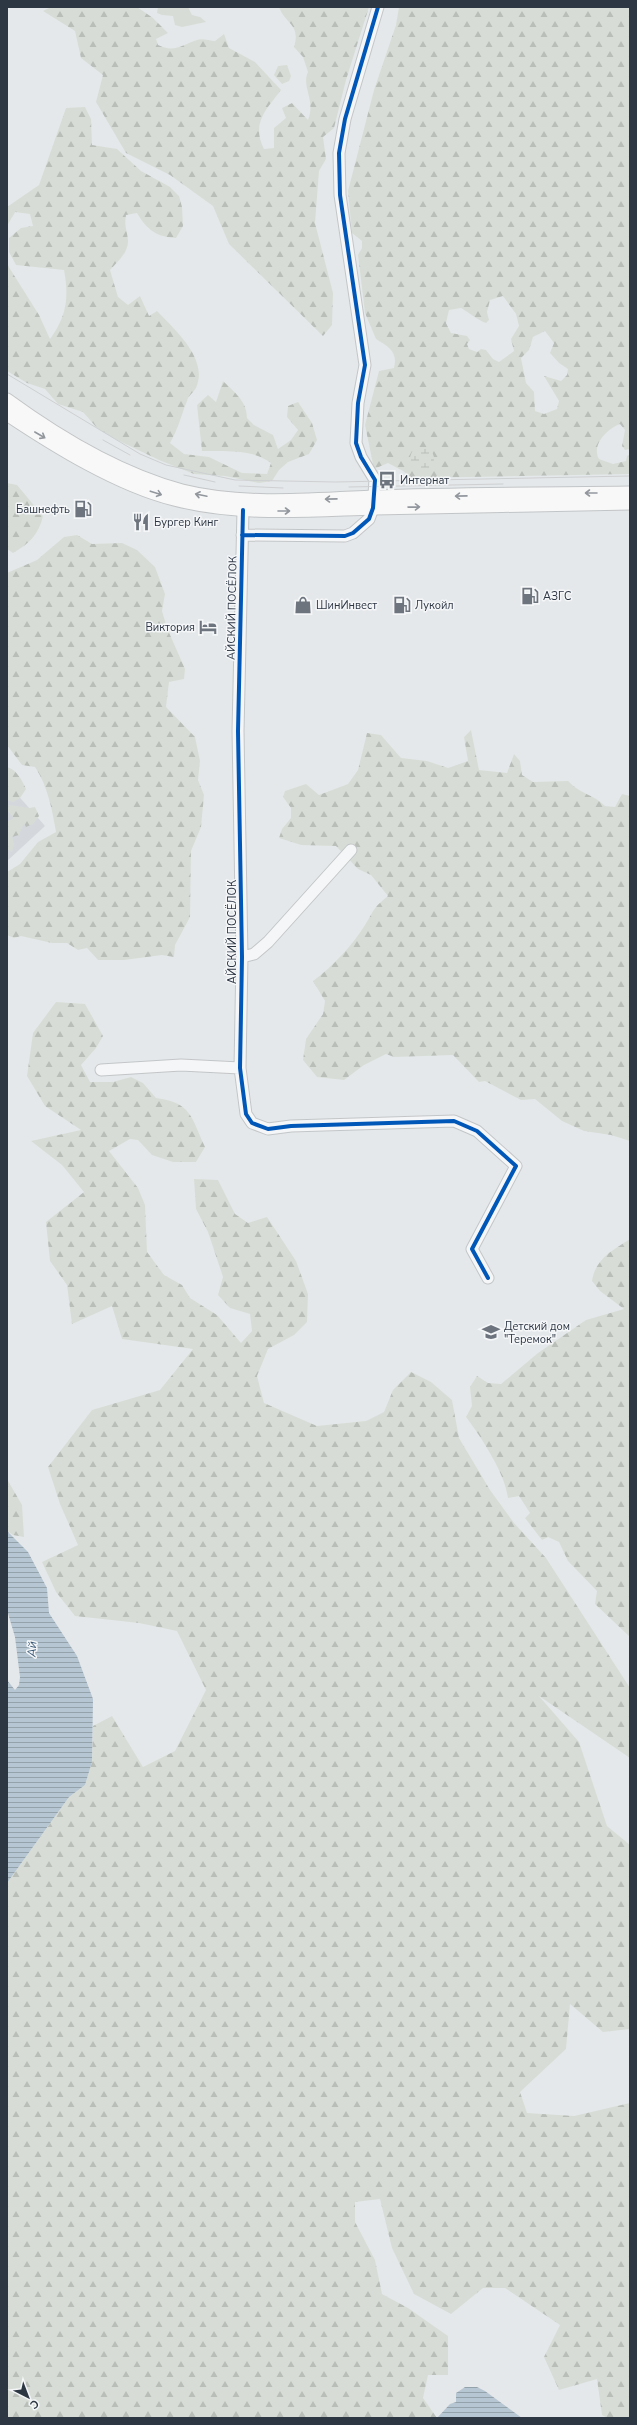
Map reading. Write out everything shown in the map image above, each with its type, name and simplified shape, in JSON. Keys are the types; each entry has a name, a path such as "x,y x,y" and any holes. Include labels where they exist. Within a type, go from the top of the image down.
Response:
{"main road":[{"path":"7,400 38,422 119,468 183,491 211,496 372,508 630,493"},
{"path":"7,414 112,475 145,490 173,499 243,510 630,503"}],"street":[{"path":"242,536 345,536 353,533 372,508 374,476 361,457 356,443 358,403 365,365 340,195 339,153 345,119 378,7"},
{"name":"АЙСКИЙ ПОСЁЛОК","path":"243,510 238,731 242,957 240,1068 246,1114 252,1124 268,1129 291,1126 454,1121 477,1131 516,1166 472,1249 488,1278"},
{"path":"242,957 254,954 268,942 352,850"},
{"path":"101,1070 181,1065 240,1068"}],"shaded area":[{"path":"7,783 45,826 7,861"}],"green space":[{"path":"51,7 137,7 153,18 168,33 156,39 158,45 169,48 178,47 199,39 215,41 224,34 229,48 255,62 281,90 262,117 259,132 260,140 264,149 274,148 274,128 286,118 282,108 292,103 308,120 310,113 310,100 306,83 308,72 303,57 294,47 296,39 294,29 279,7 369,7 346,80 334,128 323,137 326,159 319,171 315,223 333,293 332,325 323,336 229,244 213,206 170,175 126,153 96,102 103,75 81,58 75,31 43,11"},
{"path":"158,7 188,7 192,15 200,17 206,22 182,27 175,25 173,16 157,13"},
{"path":"399,7 630,7 630,449 625,450 622,446 625,430 620,424 615,426 602,438 597,448 597,454 599,459 613,464 626,461 627,456 630,454 630,474 412,478 388,463 374,469 365,425 379,371 394,368 395,358 388,347 376,339 365,313 358,255 362,248 362,241 352,233 348,191 374,90 396,25","holes":["503,296 516,314 519,326 511,339 514,351 499,362 493,359 486,350 481,349 477,352 469,349 467,344 470,340 467,336 451,333 446,323 449,310 461,308 486,323 489,320 487,312 490,300","545,331 554,343 550,353 559,363 568,369 567,375 561,381 544,376 559,401 557,409 544,414 535,411 534,392 526,383 521,358 529,350 533,337"]},
{"path":"287,65 291,76 289,81 282,84 274,75 278,66"},
{"path":"85,107 91,119 92,145 117,149 141,171 170,187 179,196 182,207 183,226 176,238 163,236 153,232 137,213 126,215 125,225 128,240 127,249 110,270 118,297 128,305 140,296 149,316 157,311 181,336 194,356 198,366 199,377 196,388 189,396 170,443 184,454 209,457 242,473 267,474 271,463 256,455 238,452 202,451 197,405 208,395 216,402 223,381 242,402 245,407 247,418 254,425 273,435 278,449 291,440 298,430 287,417 288,406 298,402 312,423 317,440 309,454 288,462 279,470 272,481 259,483 225,476 194,474 159,460 113,438 97,428 83,412 58,404 45,389 27,383 7,371 7,264 39,315 50,339 56,331 63,314 66,298 66,280 64,270 16,265 9,252 9,238 21,228 33,226 30,214 15,212 7,226 7,207 39,185 66,108"},
{"path":"422,447 430,451 434,459 430,467 422,471 414,467 410,459 414,451"},
{"path":"7,483 17,485 43,516 39,528 32,538 24,546 13,553 7,549"},
{"path":"77,535 92,544 122,543 137,550 155,567 165,594 162,611 167,628 185,669 184,679 169,682 166,707 195,737 200,761 198,780 204,795 201,827 191,851 190,917 175,945 174,957 162,955 124,960 98,960 87,948 78,950 67,943 52,943 21,936 14,938 7,935 7,872 20,864 38,842 56,832 49,798 35,767 22,765 7,745 7,573 37,560 64,537"},
{"path":"471,730 479,770 507,773 514,754 520,761 522,775 533,782 568,781 577,789 596,799 605,806 615,807 622,794 630,796 630,1141 611,1135 584,1131 562,1121 535,1099 521,1100 485,1081 479,1082 453,1055 394,1057 386,1054 364,1065 344,1080 317,1077 303,1060 306,1039 323,1014 325,1001 313,981 328,969 348,948 360,933 374,909 388,896 371,875 358,869 336,846 301,845 279,838 282,829 291,818 291,808 283,797 285,791 306,784 319,795 348,784 358,770 367,733 381,735 401,758 427,761 448,768 468,761 464,737"},
{"path":"7,767 16,772 26,789 20,798 13,802 7,800"},
{"path":"9,805 29,808 35,807 39,816 33,824 26,827 24,823 19,835 12,837 14,844 12,852 7,849 7,822 14,818 7,810"},
{"path":"56,1002 85,1004 103,1036 96,1048 81,1065 90,1082 113,1082 131,1077 143,1083 156,1098 168,1100 177,1104 189,1113 205,1147 196,1162 173,1162 152,1155 138,1140 130,1139 109,1151 138,1188 145,1205 147,1252 164,1275 182,1285 190,1298 217,1315 241,1343 252,1331 250,1314 230,1308 218,1295 223,1277 208,1232 196,1209 194,1179 218,1180 235,1214 248,1223 267,1217 296,1261 308,1294 307,1322 294,1335 268,1349 257,1376 264,1403 317,1426 366,1421 384,1412 393,1390 411,1372 431,1382 452,1400 459,1438 490,1490 514,1523 546,1558 630,1688 630,1758 539,1696 579,1742 607,1826 630,1845 630,2029 603,2032 570,2004 566,2049 520,2092 527,2113 574,2116 630,2103 630,2418 607,2418 602,2415 597,2379 559,2390 544,2357 560,2325 505,2288 483,2288 451,2314 414,2294 392,2248 380,2199 355,2202 355,2222 375,2260 382,2294 408,2308 448,2336 448,2375 428,2375 423,2398 437,2418 7,2418 7,1883 69,1797 85,1785 92,1762 93,1726 112,1716 143,1767 175,1751 206,1690 177,1631 139,1623 75,1616 56,1592 42,1562 78,1545 60,1504 48,1467 92,1410 160,1390 193,1349 122,1339 112,1306 72,1324 67,1285 50,1261 46,1222 84,1192 62,1165 31,1141 81,1130 45,1106 27,1076 33,1033"},
{"path":"630,1239 630,1637 595,1604 597,1591 568,1561 559,1542 548,1537 542,1540 525,1518 530,1513 519,1496 508,1498 506,1488 492,1456 466,1417 472,1406 470,1387 477,1376 488,1383 501,1384 538,1353 586,1320 624,1309 600,1291 592,1281 594,1273 601,1261 611,1251"},
{"path":"7,1479 22,1505 24,1537 13,1535 7,1531"}],"water":[{"name":"Ай","path":"7,1531 28,1552 47,1588 49,1613 77,1656 93,1699 92,1762 85,1785 69,1797 7,1883 7,1680 15,1690 19,1685 20,1677 15,1637 7,1610"},
{"path":"465,2387 477,2387 485,2391 522,2418 437,2418 450,2404 456,2402 456,2393"}],"tram line":[{"path":"7,374 140,454 166,465 235,480 335,482 630,476"},
{"path":"103,440 130,455"},
{"path":"184,475 215,482"},
{"path":"349,487 503,484"},
{"path":"239,486 283,488"}],"cycle path":[{"path":"242,535 345,536 353,533 369,519 373,508 375,480 361,457 356,443 358,403 365,365 340,195 339,153 345,119 378,7"},
{"path":"243,510 238,731 242,957 240,1068 246,1114 252,1123 268,1129 291,1126 454,1121 477,1131 516,1166 472,1249 488,1278"}],"place":[{"name":"Интернат","path":"387,480"},
{"name":"Башнефть","path":"83,509"},
{"name":"Бургер Кинг","path":"141,522"},
{"name":"АЗГС","path":"530,596"},
{"name":"ШинИнвест","path":"303,605"},
{"name":"Лукойл","path":"402,605"},
{"name":"Виктория","path":"208,627"},
{"name":"Детский дом \"Теремок\"","path":"491,1332"}]}
